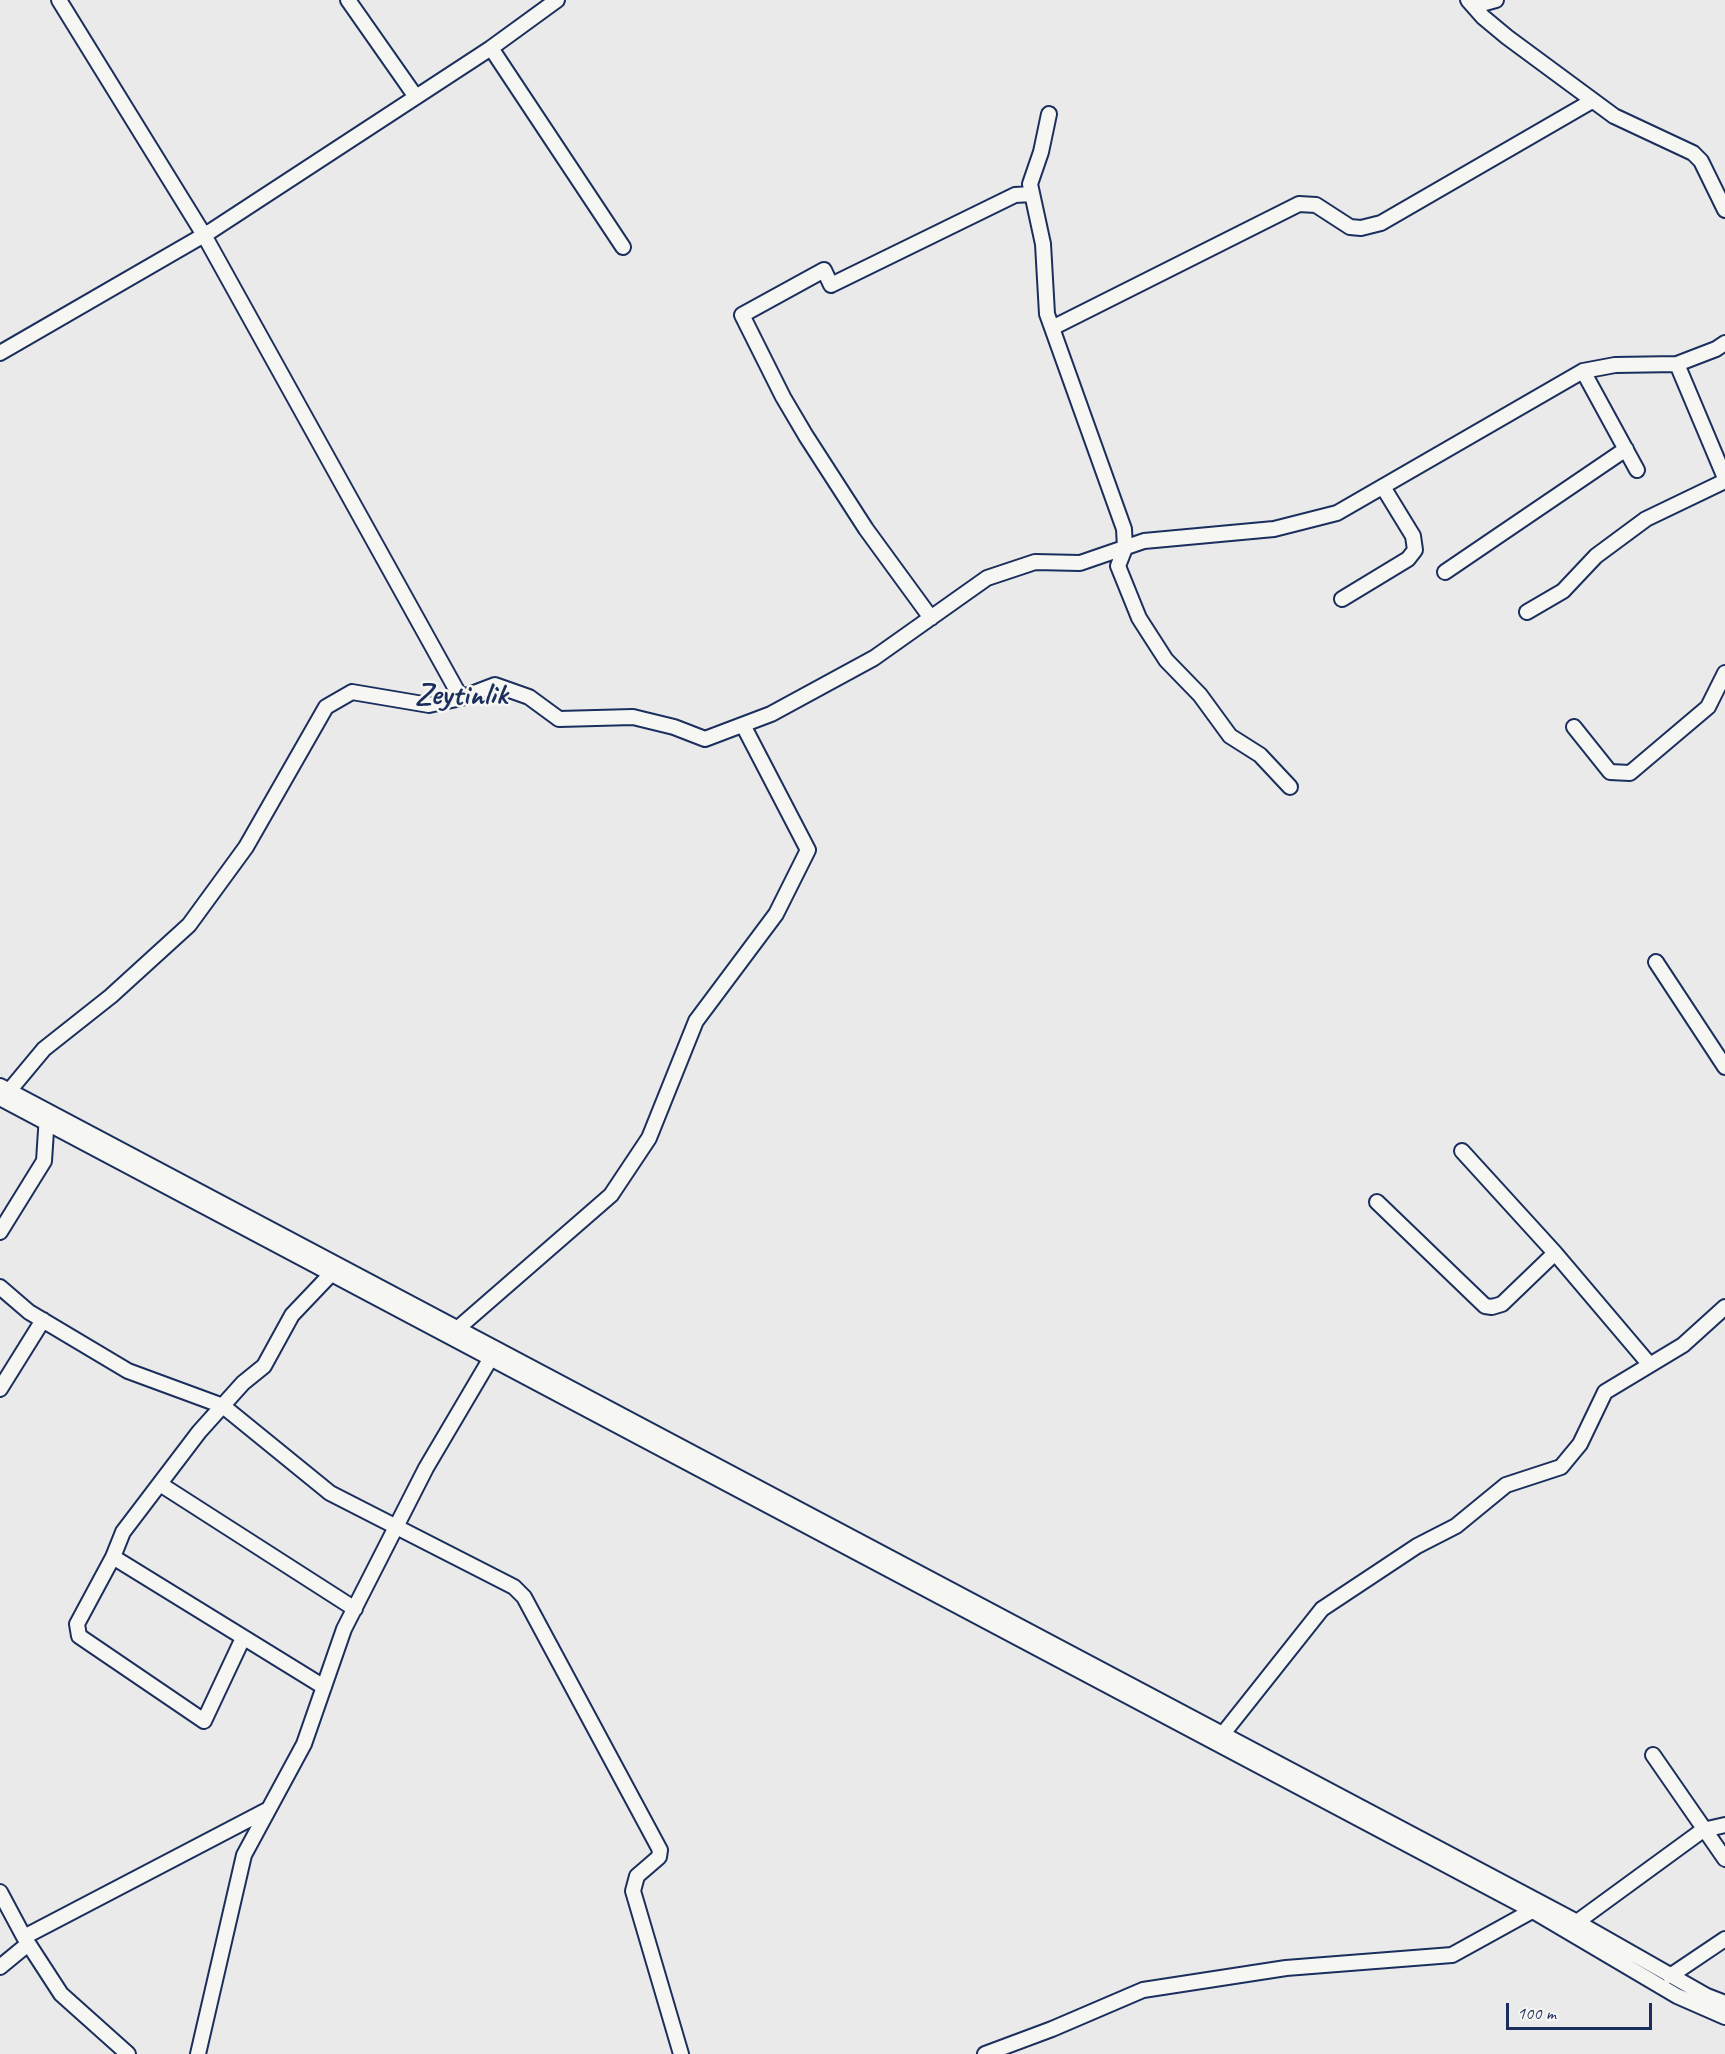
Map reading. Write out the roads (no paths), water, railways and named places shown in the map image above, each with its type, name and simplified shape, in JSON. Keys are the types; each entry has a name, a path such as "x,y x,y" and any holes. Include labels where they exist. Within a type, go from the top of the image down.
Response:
{"street":[{"path":"59,0 204,235 461,698"},
{"path":"348,0 416,97"},
{"path":"0,353 204,235 491,48 557,0"},
{"path":"1471,3 1496,0"},
{"path":"1471,3 1507,37 1592,101 1634,127 1693,153 1701,161 1725,210"},
{"path":"491,48 623,247"},
{"path":"1052,328 1299,204 1316,205 1350,226 1361,228 1381,223 1592,101"},
{"path":"1049,114 1041,152 1030,184 1043,244 1047,314 1124,529 1125,548 1118,566 1139,618 1166,660 1200,695 1230,736 1260,755 1290,787"},
{"path":"931,618 866,529 806,436 783,397 742,315 824,270 831,285 1015,195 1032,194"},
{"path":"1725,343 1716,349 1677,364 1615,365 1584,371 1337,513 1274,529 1144,542 1080,563 1035,561 987,578 874,658 771,714 705,739 674,727 633,717 559,719 529,697 495,685 461,698 429,705 352,692 326,706 246,847 189,925 111,996 44,1049 3,1092 46,1118 330,1274 493,1354 1222,1735 1538,1908 1677,1996 1725,2017"},
{"path":"1527,612 1563,591 1596,556 1646,519 1725,480 1677,364"},
{"path":"1584,371 1637,470"},
{"path":"1445,572 1626,449"},
{"path":"1342,599 1408,559 1414,553 1416,545 1413,536 1383,488"},
{"path":"1574,727 1610,772 1630,773 1708,707 1725,673"},
{"path":"457,1329 611,1195 649,1138 696,1021 776,914 808,850 743,725"},
{"path":"1656,962 1725,1067"},
{"path":"46,1118 457,1329 493,1354 1538,1908 1577,1922 1670,1976 1725,2003"},
{"path":"0,1232 44,1161 46,1118"},
{"path":"1462,1151 1555,1253 1650,1365"},
{"path":"1377,1202 1485,1306 1502,1304 1555,1253"},
{"path":"243,1638 204,1721 79,1636 77,1624 113,1557 123,1532 199,1432 243,1383 264,1366 292,1315 330,1274"},
{"path":"0,1287 43,1320 128,1371 223,1406 330,1493 514,1587 536,1614 566,1676 660,1850 659,1857 638,1876 633,1891 681,2054"},
{"path":"1222,1735 1322,1609 1417,1546 1456,1526 1506,1485 1561,1467 1581,1444 1605,1392 1683,1345 1725,1307"},
{"path":"0,1389 43,1320"},
{"path":"198,2054 244,1855 304,1744 344,1629 426,1468 493,1354"},
{"path":"159,1484 354,1609"},
{"path":"113,1557 324,1687"},
{"path":"1653,1755 1725,1859"},
{"path":"0,1967 26,1940 269,1809"},
{"path":"1577,1922 1703,1830 1725,1825"},
{"path":"0,1894 26,1940 62,1994 128,2054"},
{"path":"985,2054 1052,2029 1143,1990 1286,1968 1452,1955 1538,1908"},
{"path":"1670,1976 1725,1938"}],"district":[{"name":"Zeytinlik","path":"461,696"}]}
